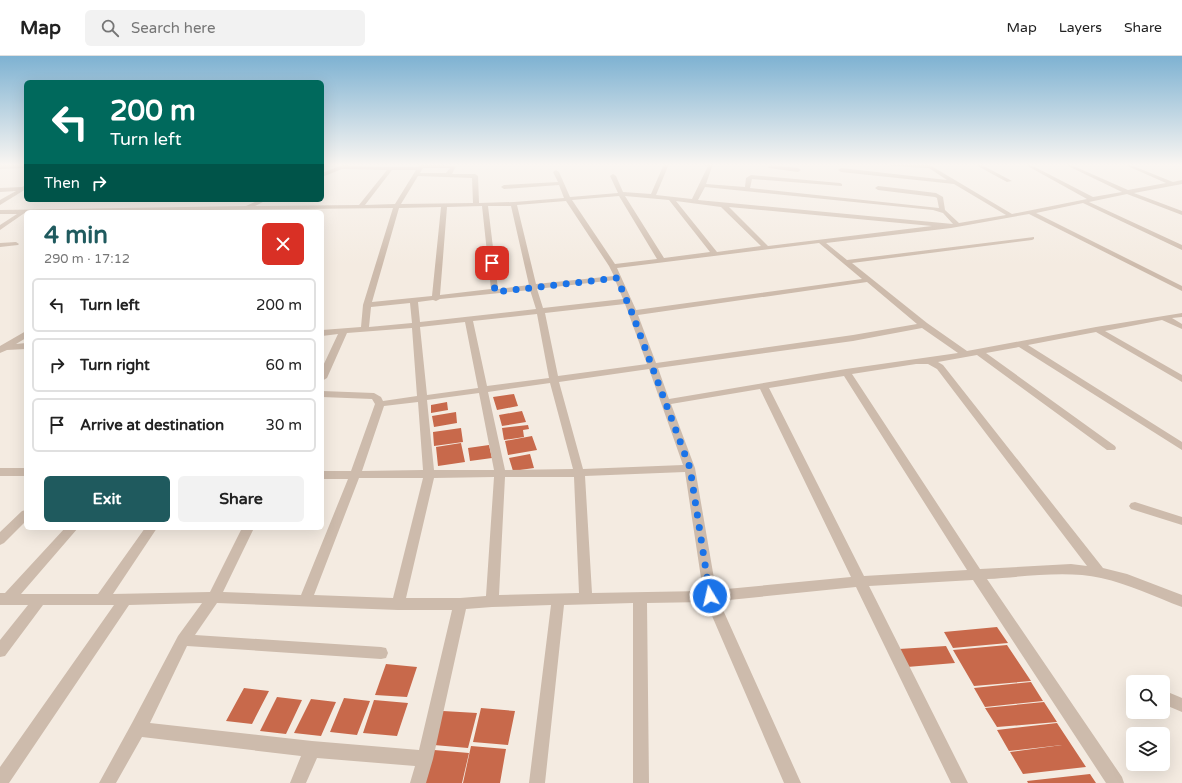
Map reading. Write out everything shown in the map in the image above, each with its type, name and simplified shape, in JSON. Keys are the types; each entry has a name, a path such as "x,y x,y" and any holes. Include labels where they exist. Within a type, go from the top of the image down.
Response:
{"street":[{"path":"362,206 368,198"},
{"path":"365,329 367,305 397,205 401,198"},
{"path":"476,198 476,204"},
{"path":"241,210 397,205 514,204 579,198"},
{"path":"623,198 662,261"},
{"path":"671,198 724,205 954,225"},
{"path":"671,198 715,254"},
{"path":"822,198 942,210"},
{"path":"880,198 881,204"},
{"path":"940,198 942,210 954,225"},
{"path":"982,198 1012,216"},
{"path":"1090,198 1094,200"},
{"path":"613,266 954,225 1012,216 1103,198"},
{"path":"1143,198 1182,213"},
{"path":"568,199 613,266 628,301 690,468 710,596 793,783"},
{"path":"241,210 259,202"},
{"path":"1085,202 1182,248"},
{"path":"436,298 444,204"},
{"path":"485,204 495,292"},
{"path":"514,204 533,287 540,310 554,380 579,473 586,599"},
{"path":"724,205 767,248"},
{"path":"0,212 23,212"},
{"path":"0,228 23,212"},
{"path":"1030,212 1182,289"},
{"path":"846,262 1032,238"},
{"path":"820,241 924,324 965,354"},
{"path":"0,245 16,244"},
{"path":"367,305 617,278"},
{"path":"632,313 868,280"},
{"path":"398,604 429,474 414,301"},
{"path":"324,333 417,325 628,301"},
{"path":"666,402 846,372 979,352 1162,317 1182,315"},
{"path":"1162,317 1182,327"},
{"path":"468,319 484,390 500,473 492,601"},
{"path":"380,404 853,338 924,324"},
{"path":"1096,330 1182,379"},
{"path":"324,374 344,331"},
{"path":"2,348 24,335"},
{"path":"1021,344 1182,447"},
{"path":"2,348 24,346"},
{"path":"979,352 1111,448"},
{"path":"930,360 940,367 1100,572"},
{"path":"846,372 977,575 1116,783"},
{"path":"763,386 960,783"},
{"path":"305,601 355,474 380,404 378,399 374,396 324,394"},
{"path":"324,475 579,473 690,468"},
{"path":"0,472 24,472"},
{"path":"1135,506 1182,521"},
{"path":"0,540 24,516"},
{"path":"4,599 70,530"},
{"path":"102,599 150,530"},
{"path":"107,783 138,729 183,640 214,597 247,530"},
{"path":"4,599 125,600 214,597 398,604 460,604 492,601 710,596 860,581 1071,569 1100,572 1122,578 1182,601"},
{"path":"640,598 641,783"},
{"path":"0,651 40,599"},
{"path":"0,781 125,600"},
{"path":"537,783 558,600"},
{"path":"418,783 425,759 460,604"},
{"path":"183,640 381,653"},
{"path":"1170,700 1182,705"},
{"path":"138,729 312,749 425,759"},
{"path":"298,783 312,749"}],"building":[{"path":"514,394 518,406 497,410 493,397"},
{"path":"447,402 448,410 431,413 431,405"},
{"path":"522,411 526,422 502,426 499,415"},
{"path":"456,412 457,423 434,427 432,416"},
{"path":"528,425 529,429 523,430 524,437 504,440 502,428"},
{"path":"461,428 463,442 434,446 433,432"},
{"path":"532,436 537,450 508,455 505,441"},
{"path":"461,443 465,462 438,466 436,447"},
{"path":"489,445 492,458 470,461 468,448"},
{"path":"530,454 534,468 513,471 509,458"},
{"path":"997,627 1008,643 953,648 944,632"},
{"path":"1007,645 1031,681 974,686 953,650"},
{"path":"946,646 955,663 907,667 899,649"},
{"path":"386,664 417,667 407,697 375,695"},
{"path":"1031,682 1043,701 985,707 974,688"},
{"path":"244,688 269,691 252,724 226,721"},
{"path":"277,697 302,700 286,734 260,731"},
{"path":"344,698 370,701 357,735 330,732"},
{"path":"311,699 336,702 321,736 294,733"},
{"path":"374,700 408,703 397,736 363,733"},
{"path":"1044,702 1057,722 997,727 985,708"},
{"path":"481,708 515,711 508,745 473,742"},
{"path":"443,711 477,713 468,748 434,745"},
{"path":"1057,723 1086,767 1023,774 1010,752 1062,745 1009,751 997,730"},
{"path":"471,746 506,749 500,783 463,783"},
{"path":"434,750 469,753 462,783 425,783"},
{"path":"1090,774 1096,783 1028,783 1027,781"}],"route":[{"path":"492,263 495,292 617,278 653,367 690,468 710,596"}]}
